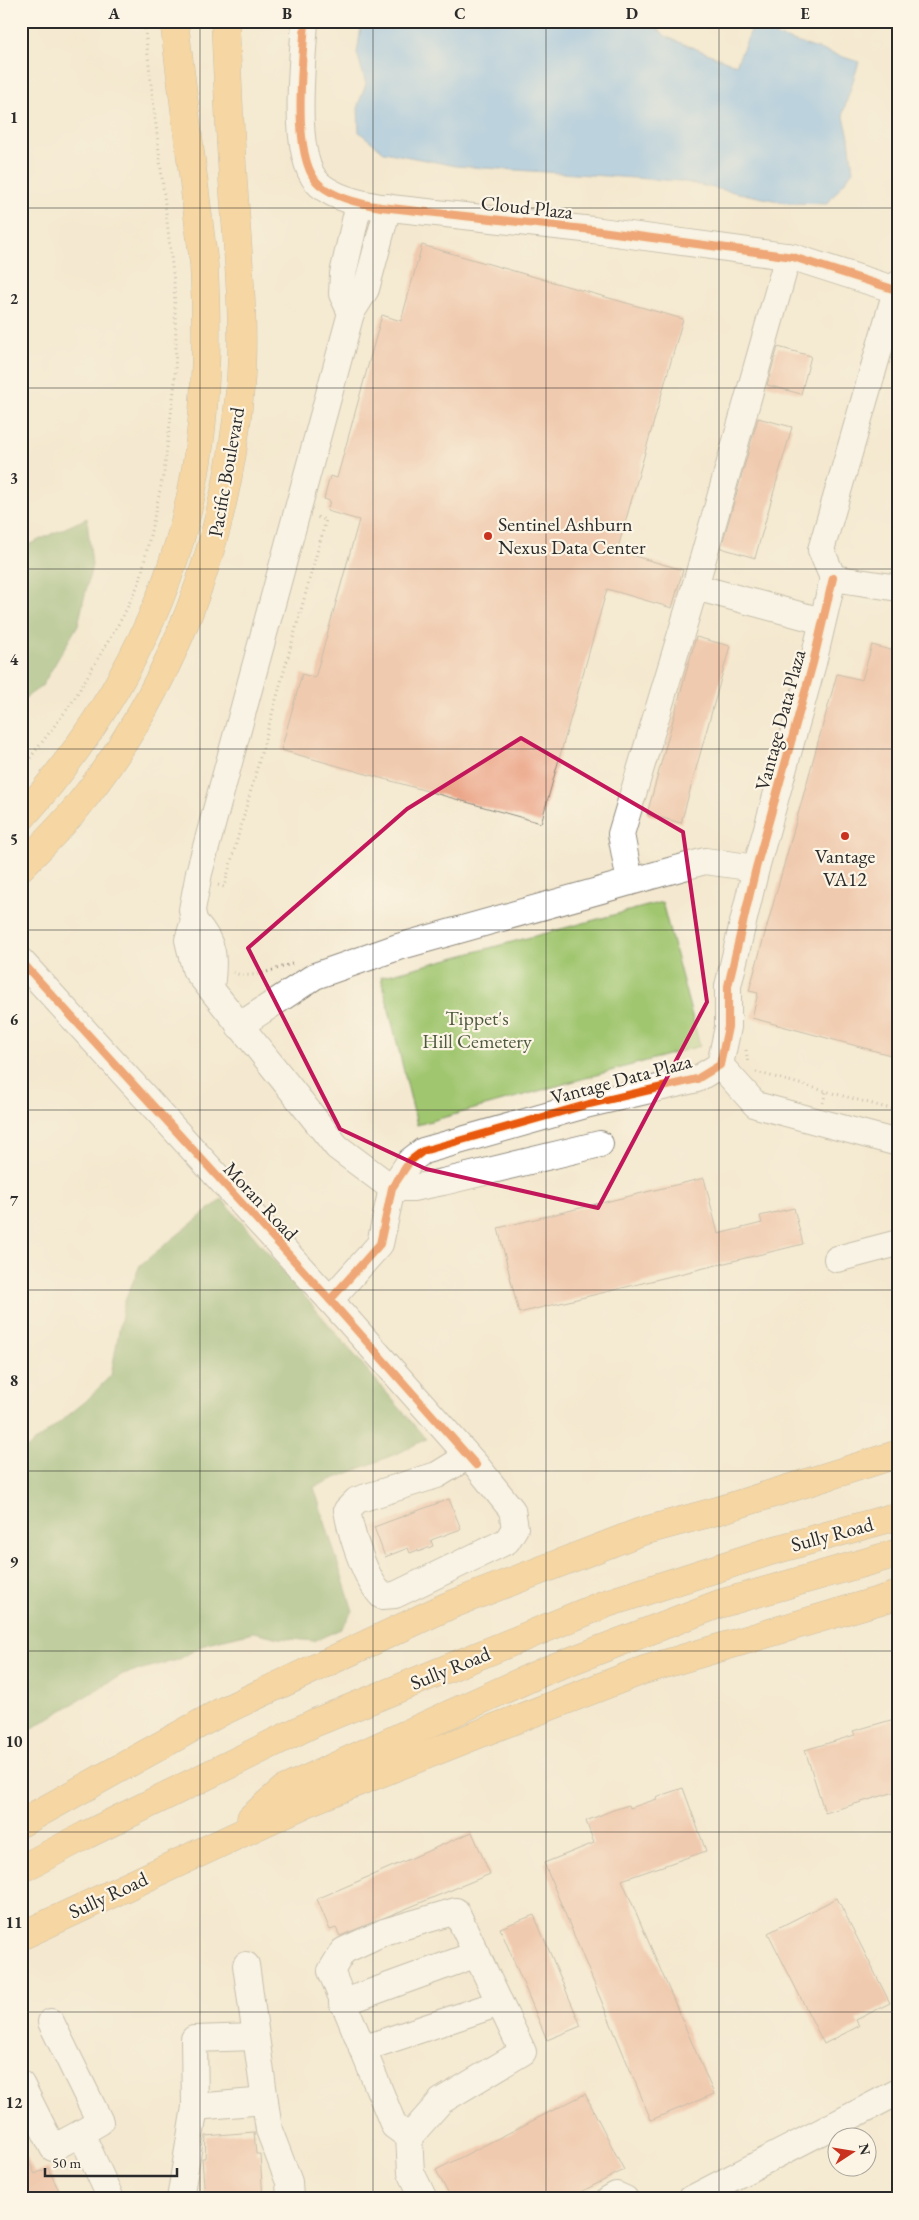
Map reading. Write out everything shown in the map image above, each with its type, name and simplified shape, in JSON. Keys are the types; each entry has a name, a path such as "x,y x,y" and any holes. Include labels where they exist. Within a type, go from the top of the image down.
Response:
{"main road":[{"name":"Pacific Boulevard","path":"21,818 63,770 123,676 145,632 168,573 182,531 194,480 205,389 206,300 204,265 174,21"},
{"name":"Pacific Boulevard","path":"21,867 74,811 142,712 180,637 209,559 222,512 232,457 242,357 225,21"},
{"path":"21,1823 221,1712 448,1606 640,1532 717,1511 898,1454"},
{"name":"Sully Road","path":"21,1869 95,1830 314,1724 605,1604 770,1551 898,1516"},
{"path":"225,1840 284,1790 547,1670 719,1604 898,1552"},
{"name":"Sully Road","path":"21,1936 314,1800 644,1670 898,1595"}],"street":[{"name":"Cloud Plaza","path":"305,21 301,128 305,162 320,185 359,203 388,208 594,230 788,256 897,287"},
{"path":"351,313 342,294 344,274 359,203"},
{"path":"388,208 366,289 351,313 199,873 192,910 194,921 188,940 190,953 195,969 337,1148 392,1188 413,1188 443,1182 600,1144"},
{"path":"630,882 621,834 695,587 788,256"},
{"path":"897,287 821,550 833,578 898,588"},
{"name":"Vantage Data Plaza","path":"330,1300 380,1244 392,1188 410,1161 423,1151 589,1104 697,1078 720,1065 728,1027 728,986 756,868 813,663 833,578"},
{"path":"695,587 822,622"},
{"path":"239,1026 315,976 398,947 705,861 756,868"},
{"name":"Moran Road","path":"21,961 330,1300 472,1460 512,1510 515,1528 507,1541 395,1595 382,1596 374,1588 349,1524 347,1510 357,1500 437,1475 472,1460"},
{"path":"720,1065 756,1105 898,1143"},
{"path":"837,1260 898,1243"},
{"path":"409,2136 394,2126 342,2003 331,1971 343,1951 384,1932 456,1911 523,2052 441,2101 409,2136 411,2172 424,2199"},
{"path":"342,2003 477,1954"},
{"path":"246,1965 269,2130 289,2182 290,2199"},
{"path":"362,2049 500,2003"},
{"path":"21,2084 53,2148 100,2122 51,2022"},
{"path":"180,2199 195,2107 194,2039 255,2037"},
{"path":"691,2199 898,2092"},
{"path":"195,2107 264,2101"},
{"path":"81,2133 111,2199"},
{"path":"609,2199 616,2195 625,2199"}],"path":[{"path":"21,770 71,704 122,618 140,581 164,472 175,382 174,292 144,21"},
{"path":"210,884 224,887 237,843 326,520 312,516"},
{"path":"229,968 240,976 249,976 298,962"},
{"path":"745,1043 749,1070 898,1111"}],"highlighted area":[{"path":"521,738 683,832 707,1002 598,1208 426,1169 340,1129 248,948 407,809"}],"green space":[{"path":"87,518 92,565 78,625 42,686 21,701 21,548"},
{"name":"Tippet's Hill Cemetery","path":"662,902 700,1046 417,1125 381,977"},
{"path":"222,1199 426,1439 401,1452 314,1487 353,1611 341,1629 314,1641 279,1638 254,1632 207,1643 178,1660 123,1674 21,1735 21,1453 86,1401 111,1375 124,1303 140,1265"}],"water":[{"path":"362,21 648,21 667,37 736,65 752,28 859,62 843,113 849,137 853,171 827,204 788,203 679,181 456,166 384,152 359,132 358,105 366,84 357,53"}],"building":[{"name":"Sentinel Ashburn Nexus Data Center","path":"422,245 683,319 617,551 683,570 672,608 607,589 541,823 281,750 302,674 315,678 359,520 327,511 330,501 324,499 330,476 337,478 382,315 401,321"},
{"path":"778,347 811,356 801,394 767,385"},
{"path":"758,418 792,427 755,558 721,548"},
{"path":"696,637 730,646 681,823 647,814"},
{"name":"Vantage VA12","path":"872,645 898,652 898,1057 752,1018 758,993 749,991 837,674 862,680"},
{"path":"704,1178 718,1234 762,1223 760,1216 794,1208 803,1244 519,1313 498,1228"},
{"path":"449,1499 461,1529 431,1540 433,1546 418,1552 418,1550 410,1553 408,1548 385,1557 374,1527"},
{"path":"898,1718 898,1791 825,1813 805,1750 855,1735 853,1731"},
{"path":"683,1788 706,1851 622,1880 714,2094 651,2120 544,1863 594,1843 586,1821 629,1805 630,1808 657,1799 656,1797"},
{"path":"472,1832 490,1874 340,1936 336,1928 330,1930 317,1899"},
{"path":"837,1898 890,2003 856,2020 859,2026 824,2044 768,1933"},
{"path":"534,1915 581,2026 547,2040 500,1928"},
{"path":"585,2094 624,2170 567,2199 451,2199 436,2170"},
{"path":"254,2132 256,2154 260,2154 263,2199 205,2199 202,2158 205,2158 206,2136"},
{"path":"21,2146 35,2174 48,2168 63,2199 21,2199"}],"cycle path":[{"path":"305,21 300,108 305,154 311,172 320,185 334,194 357,202 381,207 593,230 793,257 896,290"},
{"path":"330,1300 380,1244 392,1188 410,1161 423,1151 589,1104 697,1079 720,1065 728,1027 728,986 756,868 813,663 833,578"},
{"path":"21,961 330,1300 476,1465"}],"place":[{"name":"Sentinel Ashburn Nexus Data Center","path":"488,536"},
{"name":"Vantage VA12","path":"845,836"}]}
